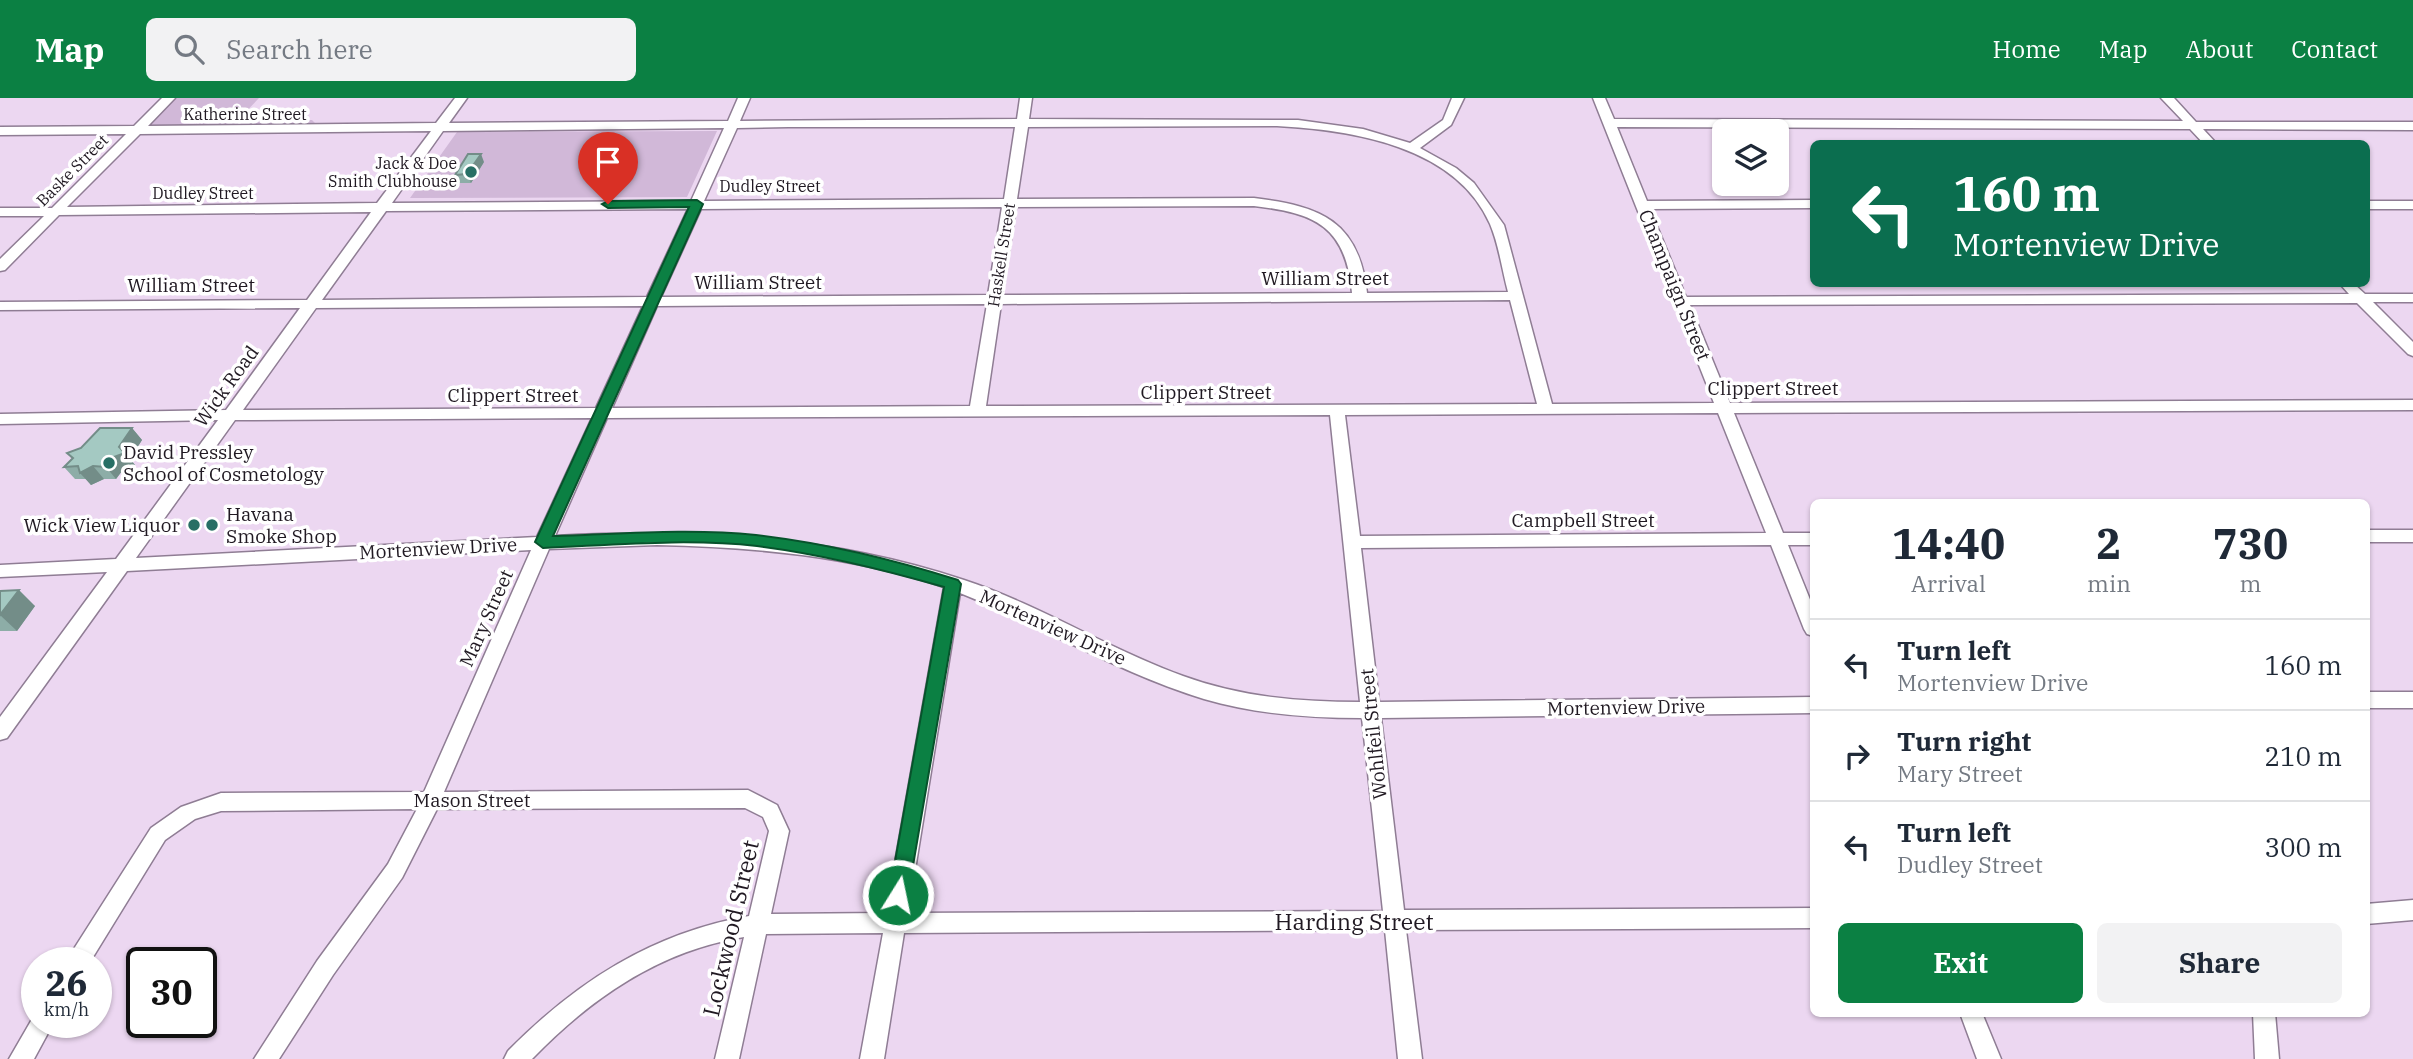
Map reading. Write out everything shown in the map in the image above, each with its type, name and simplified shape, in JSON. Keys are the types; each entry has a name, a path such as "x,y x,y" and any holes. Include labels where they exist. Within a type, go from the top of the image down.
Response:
{"street":[{"name":"Baske Street","path":"0,267 169,98"},
{"name":"Wick Road","path":"0,732 461,98"},
{"name":"Mary Street","path":"266,1059 325,968 395,872 431,800 543,542 654,302 744,98"},
{"name":"Haskell Street","path":"977,413 1026,98"},
{"path":"1458,98 1454,114 1443,128 1411,148 1452,171 1483,200 1497,225 1546,409"},
{"name":"Champaign Street","path":"1599,98 1810,622"},
{"path":"2167,98 2207,140"},
{"name":"Katherine Street","path":"0,131 1022,123 1307,124 1372,135 1411,148"},
{"path":"1609,123 2413,125"},
{"name":"Dudley Street","path":"0,212 381,209 415,205 1244,202 1285,207 1319,219 1343,238 1354,256 1360,297"},
{"path":"1642,205 1810,204"},
{"path":"2370,205 2413,205"},
{"path":"2350,287 2413,351"},
{"name":"William Street","path":"0,306 1516,296"},
{"path":"1682,301 2413,298"},
{"name":"Clippert Street","path":"0,419 230,415 2413,405"},
{"name":"Wohlfeil Street","path":"1337,410 1410,1059"},
{"path":"2370,536 2413,536"},
{"name":"Mortenview Drive","path":"0,571 543,542 680,537 754,540 849,554 953,584 1009,604 1155,673 1212,693 1258,703 1370,709 1810,705"},
{"name":"Campbell Street","path":"1353,542 1810,539"},
{"path":"872,1059 953,584"},
{"path":"2370,700 2413,700"},
{"name":"Mason Street","path":"87,947 151,843 174,821 202,807 220,802 739,799 757,802 770,811"},
{"name":"Lockwood Street","path":"727,1059 778,842 778,823 770,811"},
{"path":"2370,914 2413,910"},
{"name":"Harding Street","path":"516,1059 556,1018 617,972 689,939 728,928 759,924 1810,918"},
{"path":"1973,1017 1989,1059"},
{"path":"2264,1017 2267,1059"},
{"path":"21,1059 33,1038"}],"shaded area":[{"path":"175,98 259,98 238,120 312,120 315,123 311,126 151,127 153,125 149,125"},
{"path":"717,131 687,197 410,198 457,132"}],"building":[{"path":"468,154 481,154 467,174 455,175"},
{"path":"100,428 132,428 119,447 125,453 111,458 106,467 93,466 80,473 78,466 64,467 73,458 67,453 81,448"},
{"path":"19,590 0,615 0,591"}],"place":[{"name":"Jack & Doe Smith Clubhouse","path":"471,172"},
{"name":"David Pressley School of Cosmetology","path":"109,463"},
{"name":"Wick View Liquor","path":"194,525"},
{"name":"Havana Smoke Shop","path":"212,525"}],"route":[{"path":"608,204 697,204 543,542 680,537 754,540 849,554 953,584 898,895"}]}
